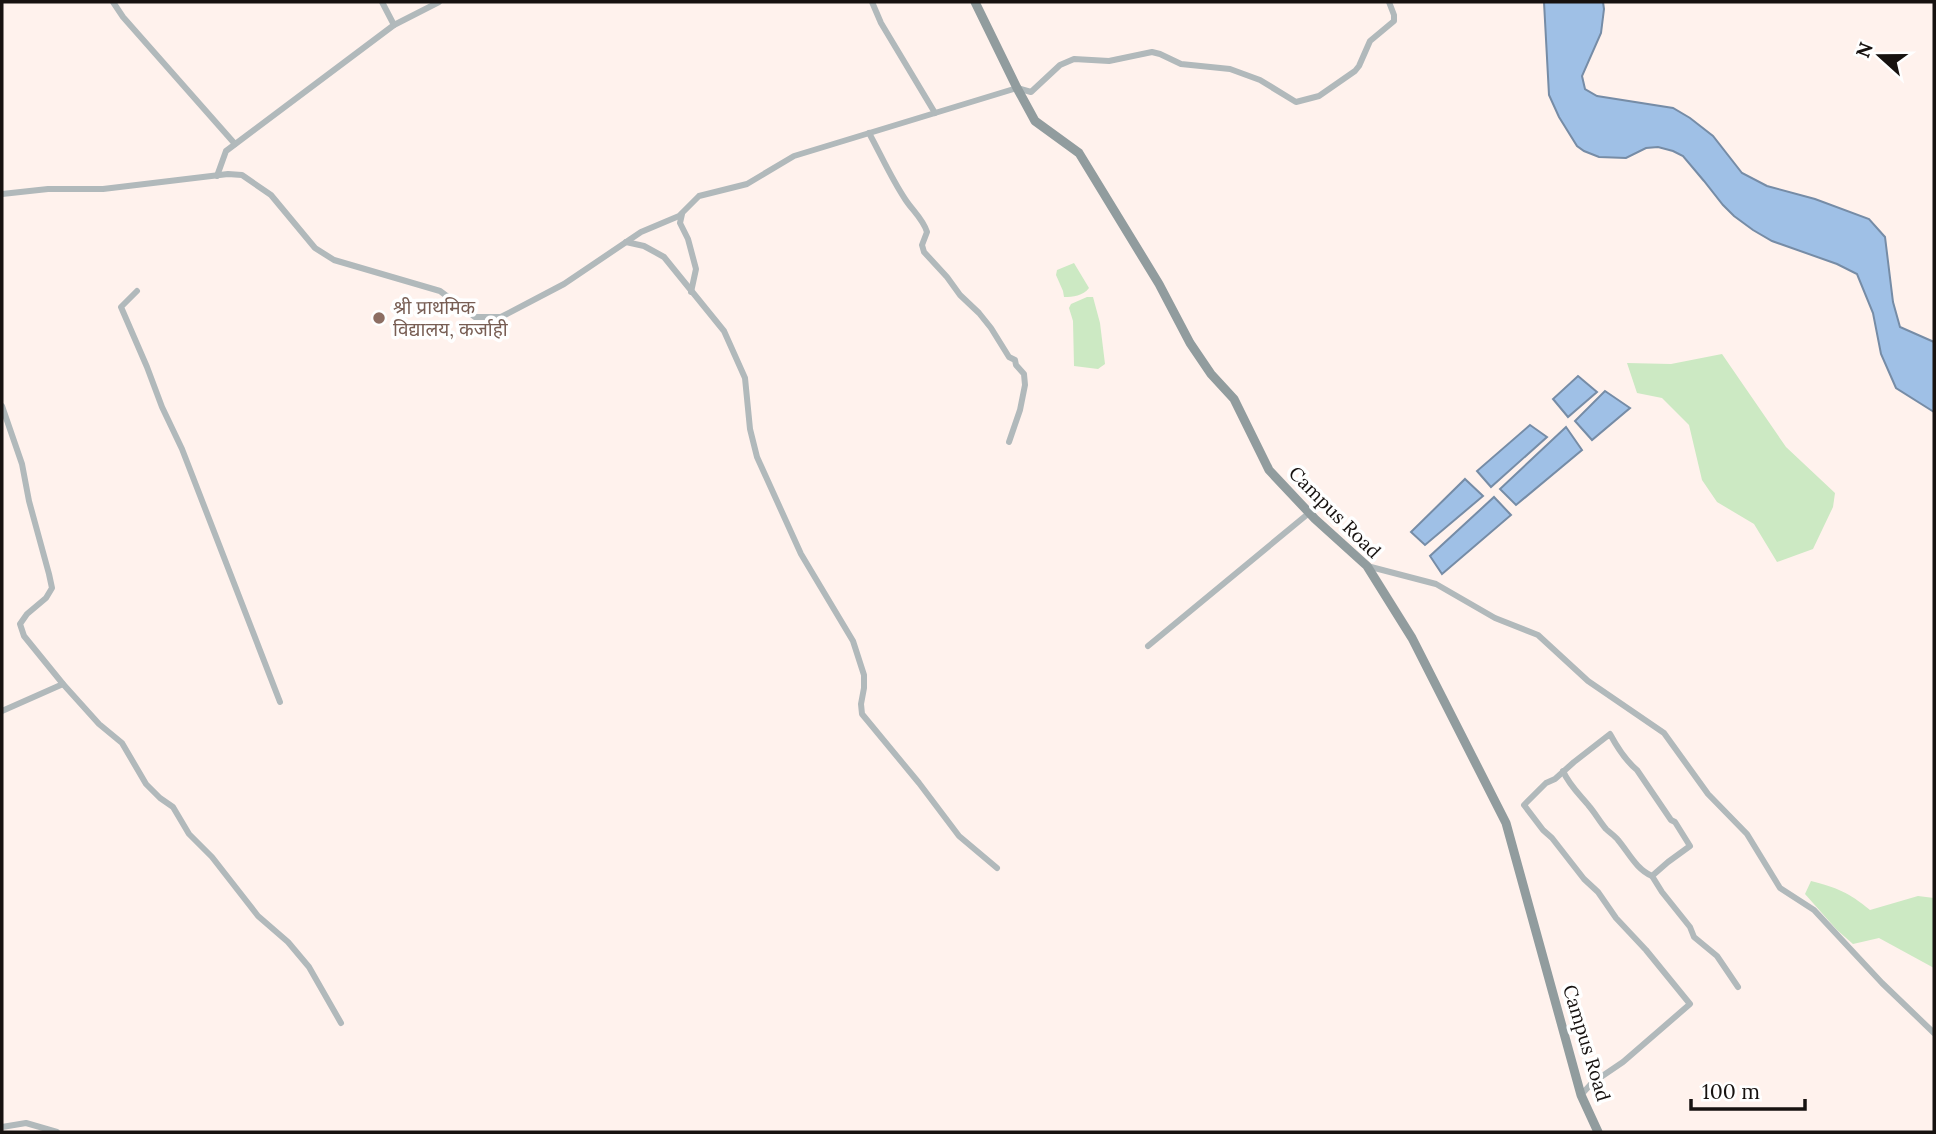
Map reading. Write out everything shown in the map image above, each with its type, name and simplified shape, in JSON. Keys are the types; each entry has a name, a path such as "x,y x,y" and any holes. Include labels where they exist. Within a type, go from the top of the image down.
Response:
{"street":[{"path":"113,2 123,17 236,144"},
{"path":"382,2 394,25"},
{"path":"217,176 226,151 394,25 439,2"},
{"path":"873,2 881,23 935,113"},
{"name":"Campus Road","path":"975,2 1035,121 1079,153 1160,284 1190,343 1211,374 1234,399 1269,470 1309,513 1367,566 1412,638 1506,823 1581,1095 1598,1132"},
{"path":"2,192 103,189 242,175 271,195 315,248 334,260 440,291 475,317 501,317 565,284 641,232 679,216 699,196 747,184 794,156 1017,88 1031,92 1060,65 1074,59 1109,61 1152,52 1181,64 1230,69 1260,80 1292,101 1301,102 1319,96 1355,71 1370,41 1394,21 1390,2"},
{"path":"869,133 911,210 925,225 927,232 922,245 924,252 987,323 1009,357 1015,360 1024,374 1025,385 1020,410 1009,442"},
{"path":"683,213 680,223 688,239 696,269 691,292"},
{"path":"626,242 643,246 664,257 724,331 745,378 750,429 757,457 801,554 853,641 864,675 862,714 919,783 958,836 997,868"},
{"path":"137,291 121,307 182,449 280,702"},
{"path":"2,406 22,464 52,588 46,598 27,614 20,624 24,636 99,724 122,743 146,784 173,807 189,835 212,857 258,916 288,942 309,967 341,1023"},
{"path":"1148,646 1309,513"},
{"path":"1367,566 1436,584 1494,618 1538,635 1588,681 1664,733 1708,794 1747,834 1780,888 1814,910 1882,983 1934,1033"},
{"path":"2,711 63,684"},
{"path":"1581,1095 1592,1083 1623,1062 1690,1004 1524,804 1610,734 1690,846 1652,876"},
{"path":"1563,771 1570,785 1644,873 1652,876 1690,927 1694,937 1717,956 1738,987"},
{"path":"2,1127 26,1123 57,1132"}],"green space":[{"path":"1074,263 1089,288 1081,294 1064,297 1056,275 1057,270"},
{"path":"1093,297 1100,323 1105,364 1098,369 1074,366 1073,321 1069,308 1071,304"},
{"path":"1722,354 1786,447 1835,493 1833,507 1813,549 1777,562 1754,524 1717,502 1702,480 1689,425 1662,398 1637,393 1627,363 1671,364"},
{"path":"1811,881 1842,891 1870,910 1918,896 1934,898 1934,968 1879,938 1853,944 1805,894"}],"water":[{"path":"1544,2 1603,2 1601,33 1582,76 1585,89 1597,96 1673,108 1713,136 1742,173 1767,186 1815,199 1869,219 1885,237 1893,302 1900,327 1934,342 1934,412 1896,388 1881,354 1873,313 1857,274 1772,241 1753,230 1723,205 1683,156 1673,151 1658,147 1646,148 1626,158 1599,157 1577,146 1549,95"},
{"path":"1578,376 1597,392 1568,417 1553,399"},
{"path":"1605,391 1630,408 1592,440 1575,421"},
{"path":"1530,425 1547,437 1491,487 1477,471"},
{"path":"1566,427 1582,450 1516,505 1500,489"},
{"path":"1465,479 1483,496 1425,545 1411,532"},
{"path":"1494,497 1511,515 1442,574 1430,556"}],"place":[{"name":"श्री प्राथमिक विद्यालय, कर्जाही","path":"379,318"}]}
